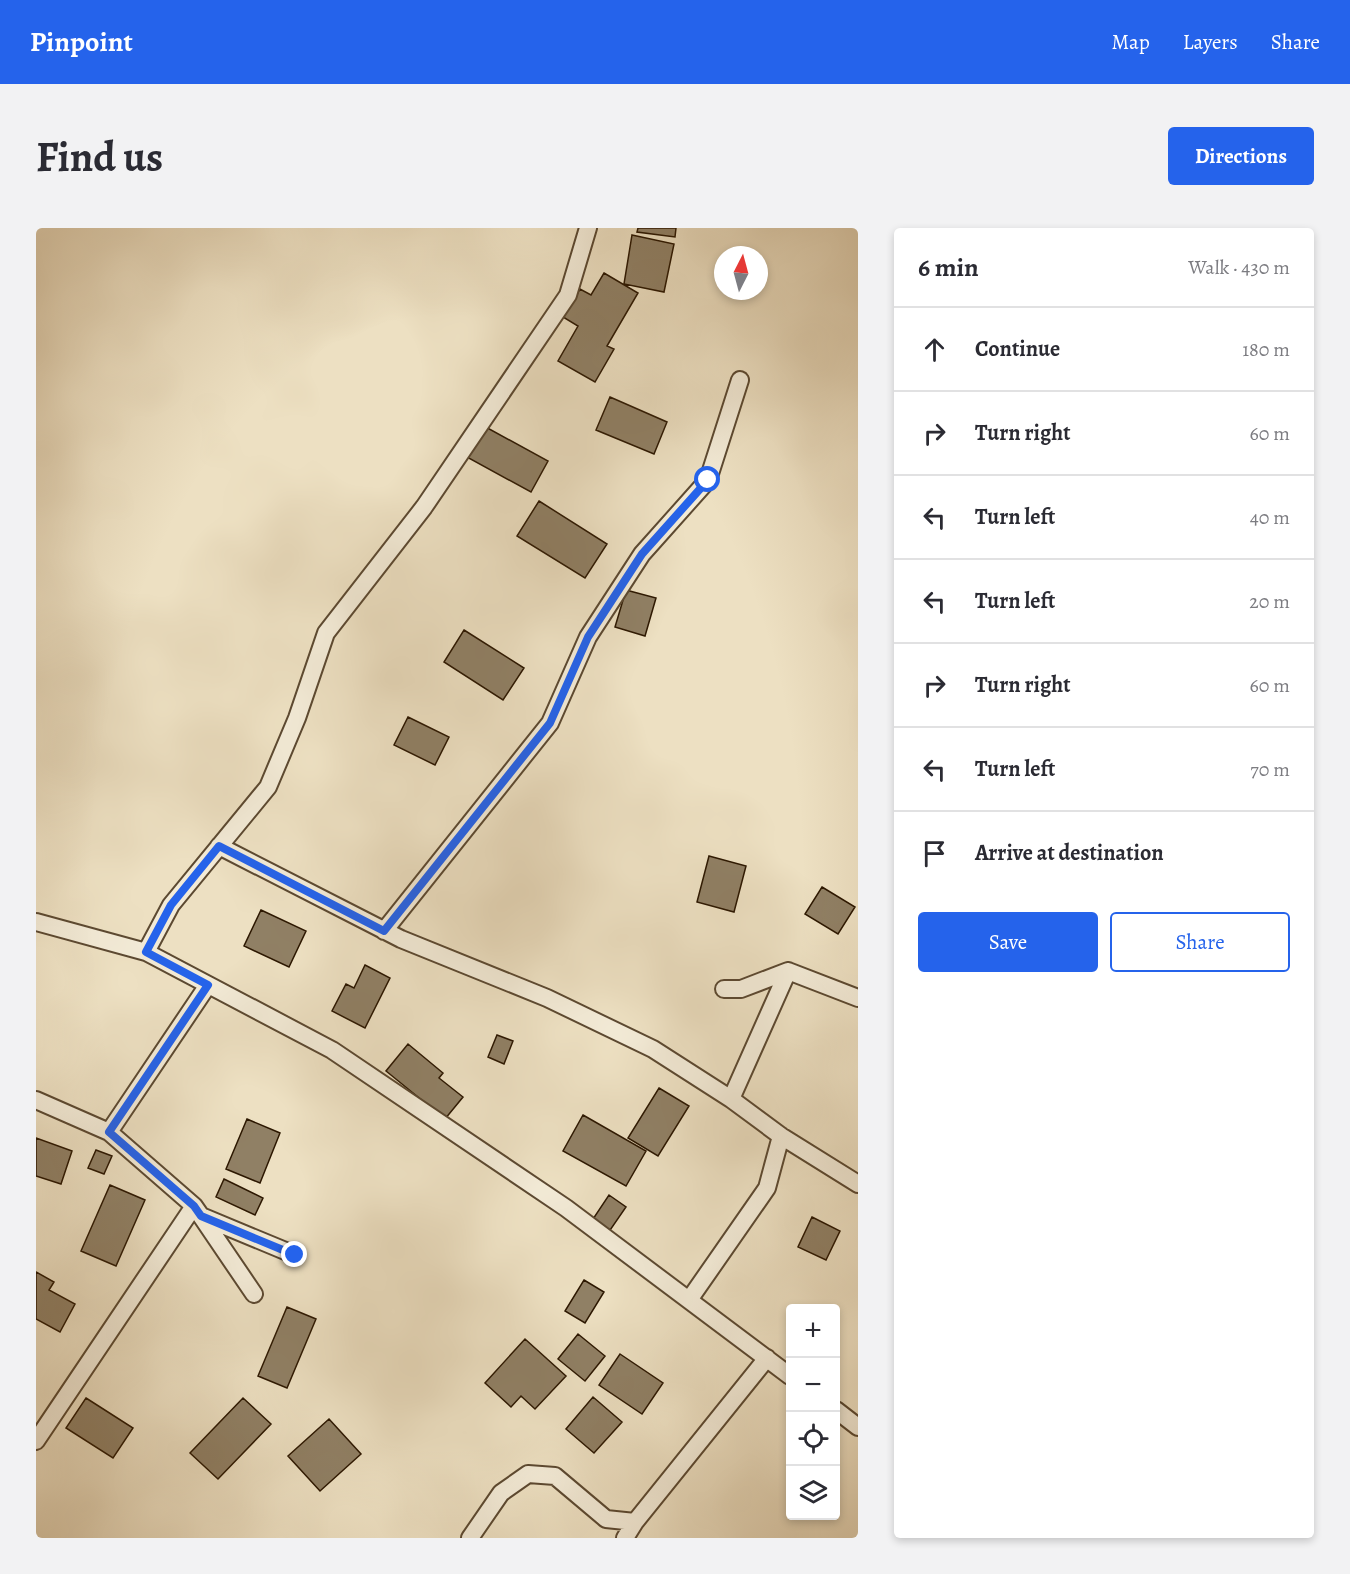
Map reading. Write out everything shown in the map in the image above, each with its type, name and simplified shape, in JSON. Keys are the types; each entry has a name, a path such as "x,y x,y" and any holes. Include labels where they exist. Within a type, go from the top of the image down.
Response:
{"street":[{"path":"146,952 171,905 268,787 297,718 326,633 424,507 568,295 588,228"},
{"path":"384,931 550,723 588,637 636,563 708,480 740,380"},
{"path":"219,846 384,931 558,1003 653,1049 731,1099 781,1136 858,1184"},
{"path":"36,922 146,952 332,1050 566,1208 786,1373"},
{"path":"731,1099 788,971"},
{"path":"724,989 741,989 788,971 858,998"},
{"path":"109,1132 208,985"},
{"path":"36,1100 109,1132 198,1211 254,1294"},
{"path":"689,1300 767,1188 781,1136"},
{"path":"198,1211 295,1255"},
{"path":"36,1441 198,1211"},
{"path":"625,1538 635,1522 767,1358"},
{"path":"839,1412 858,1427"},
{"path":"470,1538 501,1493 528,1474 555,1476 606,1519 635,1522"}],"building":[{"path":"638,228 676,228 675,237 637,232"},
{"path":"632,235 674,244 664,292 624,284"},
{"path":"604,273 638,293 607,346 614,349 595,382 558,361 578,326 563,317 580,289 591,295"},
{"path":"610,397 667,422 654,454 596,430"},
{"path":"482,425 548,461 531,492 465,456"},
{"path":"539,501 607,544 585,578 517,536"},
{"path":"626,590 656,598 645,636 615,627"},
{"path":"464,630 524,668 503,700 444,662"},
{"path":"408,717 449,737 435,765 394,745"},
{"path":"709,856 746,866 734,912 697,902"},
{"path":"822,887 855,907 838,934 805,914"},
{"path":"261,910 306,931 289,967 244,946"},
{"path":"365,965 390,978 365,1028 332,1011 346,984 354,988"},
{"path":"497,1035 513,1041 504,1064 488,1057"},
{"path":"408,1044 443,1073 439,1078 463,1097 445,1119 386,1071"},
{"path":"659,1088 689,1106 658,1156 628,1138"},
{"path":"583,1115 646,1151 626,1186 563,1151"},
{"path":"247,1119 280,1133 260,1183 226,1169"},
{"path":"36,1138 72,1151 61,1184 36,1176"},
{"path":"96,1150 112,1156 104,1174 88,1168"},
{"path":"224,1179 263,1198 255,1215 216,1197"},
{"path":"110,1185 145,1200 116,1266 81,1251"},
{"path":"609,1195 626,1207 606,1236 589,1225"},
{"path":"812,1217 840,1231 826,1260 798,1247"},
{"path":"36,1272 54,1282 49,1290 75,1304 60,1332 36,1319"},
{"path":"584,1280 604,1292 585,1323 565,1311"},
{"path":"287,1307 316,1319 287,1388 258,1376"},
{"path":"578,1334 605,1356 585,1381 558,1359"},
{"path":"525,1339 566,1376 535,1409 521,1396 511,1407 485,1383"},
{"path":"620,1354 663,1383 642,1414 599,1385"},
{"path":"593,1397 622,1422 594,1453 566,1429"},
{"path":"86,1398 133,1428 113,1458 66,1428"},
{"path":"243,1398 271,1424 218,1479 190,1453"},
{"path":"329,1419 361,1454 320,1491 288,1456"}],"route":[{"path":"295,1255 201,1216 194,1206 109,1132 208,985 146,952 171,905 219,846 384,931 550,723 588,637 642,554 708,480"}]}
